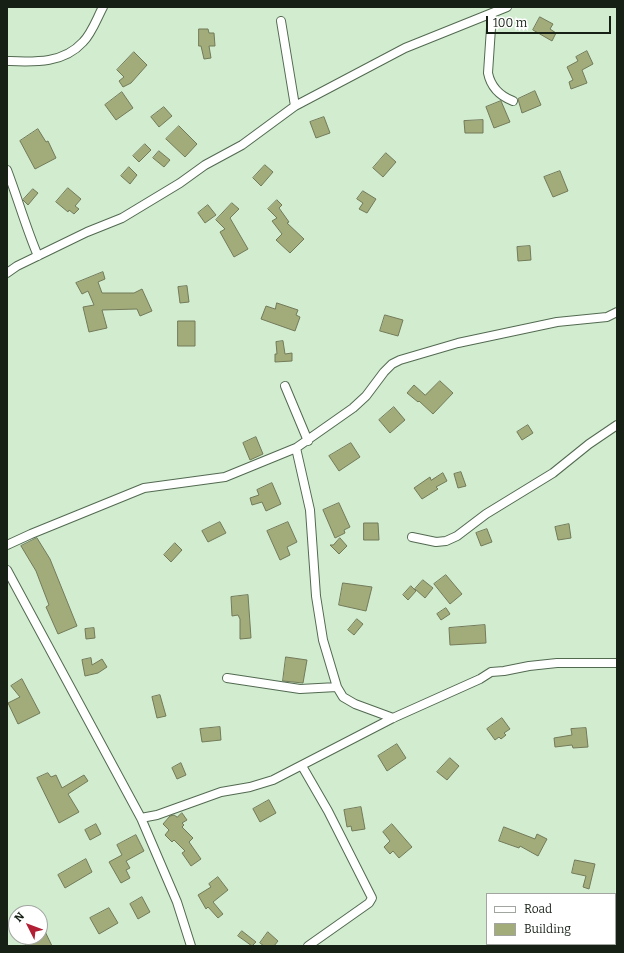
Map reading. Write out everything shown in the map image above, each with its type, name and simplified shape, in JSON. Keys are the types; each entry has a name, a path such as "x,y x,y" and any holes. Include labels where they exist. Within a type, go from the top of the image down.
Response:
{"street":[{"path":"7,61 50,61 74,50 84,42 103,7"},
{"path":"7,273 17,266 87,232 122,218 180,184 205,165 242,145 295,106 405,48 507,7"},
{"path":"492,13 488,73 490,81 502,97 513,101"},
{"path":"281,21 295,106"},
{"path":"7,170 15,191 24,224 38,256"},
{"path":"7,545 144,488 225,477 296,448 354,408 366,396 384,372 392,364 400,360 458,343 557,322 607,317 617,312"},
{"path":"285,386 308,441"},
{"path":"412,537 436,542 446,541 456,536 486,514 553,473 589,444 617,425"},
{"path":"296,448 310,510 316,596 322,640 337,687 343,697 355,704 393,718"},
{"path":"7,570 141,818 177,902 191,946"},
{"path":"141,818 157,815 222,792 250,787 273,780 393,718 480,679 491,672 557,663 617,663"},
{"path":"227,678 300,689 337,687"},
{"path":"302,766 328,811 372,898 369,903 308,946"}],"building":[{"path":"540,17 553,24 550,29 556,33 552,41 533,30"},
{"path":"199,29 208,29 209,33 214,33 215,46 209,46 211,58 204,59 201,46 199,46"},
{"path":"587,51 593,64 582,70 587,83 571,89 569,82 573,80 567,67 578,61 576,57"},
{"path":"134,52 147,65 131,83 123,87 119,81 124,77 117,70"},
{"path":"535,91 541,105 522,113 518,99"},
{"path":"122,92 133,108 116,120 105,105"},
{"path":"501,101 510,122 494,128 486,107"},
{"path":"164,107 172,116 159,127 151,117"},
{"path":"324,117 330,133 316,138 310,122"},
{"path":"483,120 483,133 465,133 464,121"},
{"path":"179,126 197,144 185,157 166,139"},
{"path":"38,129 46,142 48,141 56,158 35,169 20,141"},
{"path":"145,144 151,150 139,162 133,156"},
{"path":"159,151 170,160 164,167 153,158"},
{"path":"386,153 396,162 383,177 373,168"},
{"path":"265,165 273,172 261,186 253,178"},
{"path":"129,167 137,175 130,184 121,176"},
{"path":"560,171 568,191 553,197 544,177"},
{"path":"68,188 81,199 75,206 79,209 74,214 69,210 68,212 56,202"},
{"path":"33,189 38,193 28,205 23,200"},
{"path":"363,191 376,199 367,213 359,209 363,203 357,199"},
{"path":"277,200 282,205 279,208 289,222 287,223 304,239 290,253 276,240 282,234 272,221 277,218 268,209"},
{"path":"232,203 239,209 230,218 248,249 234,257 220,232 225,229 216,220"},
{"path":"208,205 216,215 205,223 198,213"},
{"path":"530,246 531,260 518,261 517,247"},
{"path":"103,272 105,279 98,282 102,293 134,293 142,289 152,311 140,316 137,309 102,310 107,328 89,332 83,307 94,305 88,291 82,294 76,283"},
{"path":"187,286 189,302 180,303 178,287"},
{"path":"277,303 298,310 296,315 300,317 295,331 261,319 266,306 275,309"},
{"path":"385,315 403,320 398,336 380,331"},
{"path":"178,321 195,321 195,346 178,346"},
{"path":"283,341 285,354 292,353 292,361 275,362 275,354 277,354 276,342"},
{"path":"440,381 453,393 433,414 419,401 418,402 407,393 414,385 425,395"},
{"path":"394,407 405,420 390,433 379,420"},
{"path":"528,425 533,433 522,440 517,432"},
{"path":"256,437 263,454 250,460 243,443"},
{"path":"351,443 360,457 339,471 329,456"},
{"path":"461,472 466,486 458,488 454,474"},
{"path":"443,473 447,481 436,487 438,489 422,499 414,488 430,477 431,480"},
{"path":"272,483 281,504 266,511 262,502 252,505 250,498 259,495 257,490"},
{"path":"339,503 350,527 344,530 345,533 335,538 323,510"},
{"path":"220,522 226,533 208,542 202,531"},
{"path":"288,522 297,542 287,547 290,555 280,560 267,531"},
{"path":"364,523 378,523 379,540 364,540"},
{"path":"569,524 571,538 558,540 555,527"},
{"path":"487,529 492,542 481,546 476,533"},
{"path":"37,538 50,559 77,626 58,634 46,607 49,605 36,571 21,546"},
{"path":"340,538 347,546 339,554 330,545 333,545"},
{"path":"175,543 182,550 171,562 164,555"},
{"path":"446,575 462,594 450,604 434,584"},
{"path":"423,580 433,588 425,598 415,589"},
{"path":"343,583 372,587 366,611 339,605"},
{"path":"411,586 416,591 408,600 403,595"},
{"path":"248,595 251,638 240,639 240,619 238,615 232,616 231,597"},
{"path":"446,608 450,614 441,620 437,614"},
{"path":"357,619 363,624 354,635 348,630"},
{"path":"485,625 486,643 450,645 449,628"},
{"path":"94,628 95,638 86,639 85,629"},
{"path":"286,657 307,660 303,683 283,681"},
{"path":"91,658 92,665 102,659 107,667 98,673 85,676 82,660"},
{"path":"22,679 40,713 18,724 8,703 20,697 11,686"},
{"path":"160,695 166,716 157,718 152,697"},
{"path":"502,718 510,729 504,733 506,735 501,739 499,737 495,740 487,729"},
{"path":"220,727 221,740 202,742 200,729"},
{"path":"586,728 588,747 573,748 572,745 555,747 554,738 572,735 571,729"},
{"path":"397,744 406,758 387,771 378,756"},
{"path":"450,758 459,766 447,780 437,772"},
{"path":"181,763 186,775 177,779 172,768"},
{"path":"48,773 51,777 56,775 62,788 84,775 88,781 68,794 79,812 59,823 37,778"},
{"path":"269,800 276,813 260,822 253,809"},
{"path":"361,807 365,829 352,831 351,826 347,827 344,810"},
{"path":"182,813 187,820 182,823 184,825 182,827 193,838 189,842 201,859 191,866 182,853 185,851 174,840 172,842 165,835 169,830 163,824 170,816 174,815 177,817"},
{"path":"96,824 101,834 90,840 85,830"},
{"path":"392,824 412,847 399,858 393,851 390,854 384,847 390,841 383,832"},
{"path":"504,827 535,839 537,834 547,839 538,856 520,846 519,848 499,841"},
{"path":"136,835 144,851 126,861 130,868 126,870 130,878 121,883 109,862 122,855 117,845"},
{"path":"86,859 92,872 65,888 58,875"},
{"path":"575,860 595,864 589,889 583,887 586,876 572,873"},
{"path":"218,877 228,890 213,902 223,914 218,918 208,907 206,909 198,895 211,887 209,884"},
{"path":"142,897 150,912 138,919 130,904"},
{"path":"109,908 118,923 99,934 90,918"},
{"path":"242,931 256,942 252,946 238,936"},
{"path":"268,932 278,941 274,946 264,946 260,943"},
{"path":"48,938 52,946 26,946 48,945"}]}
